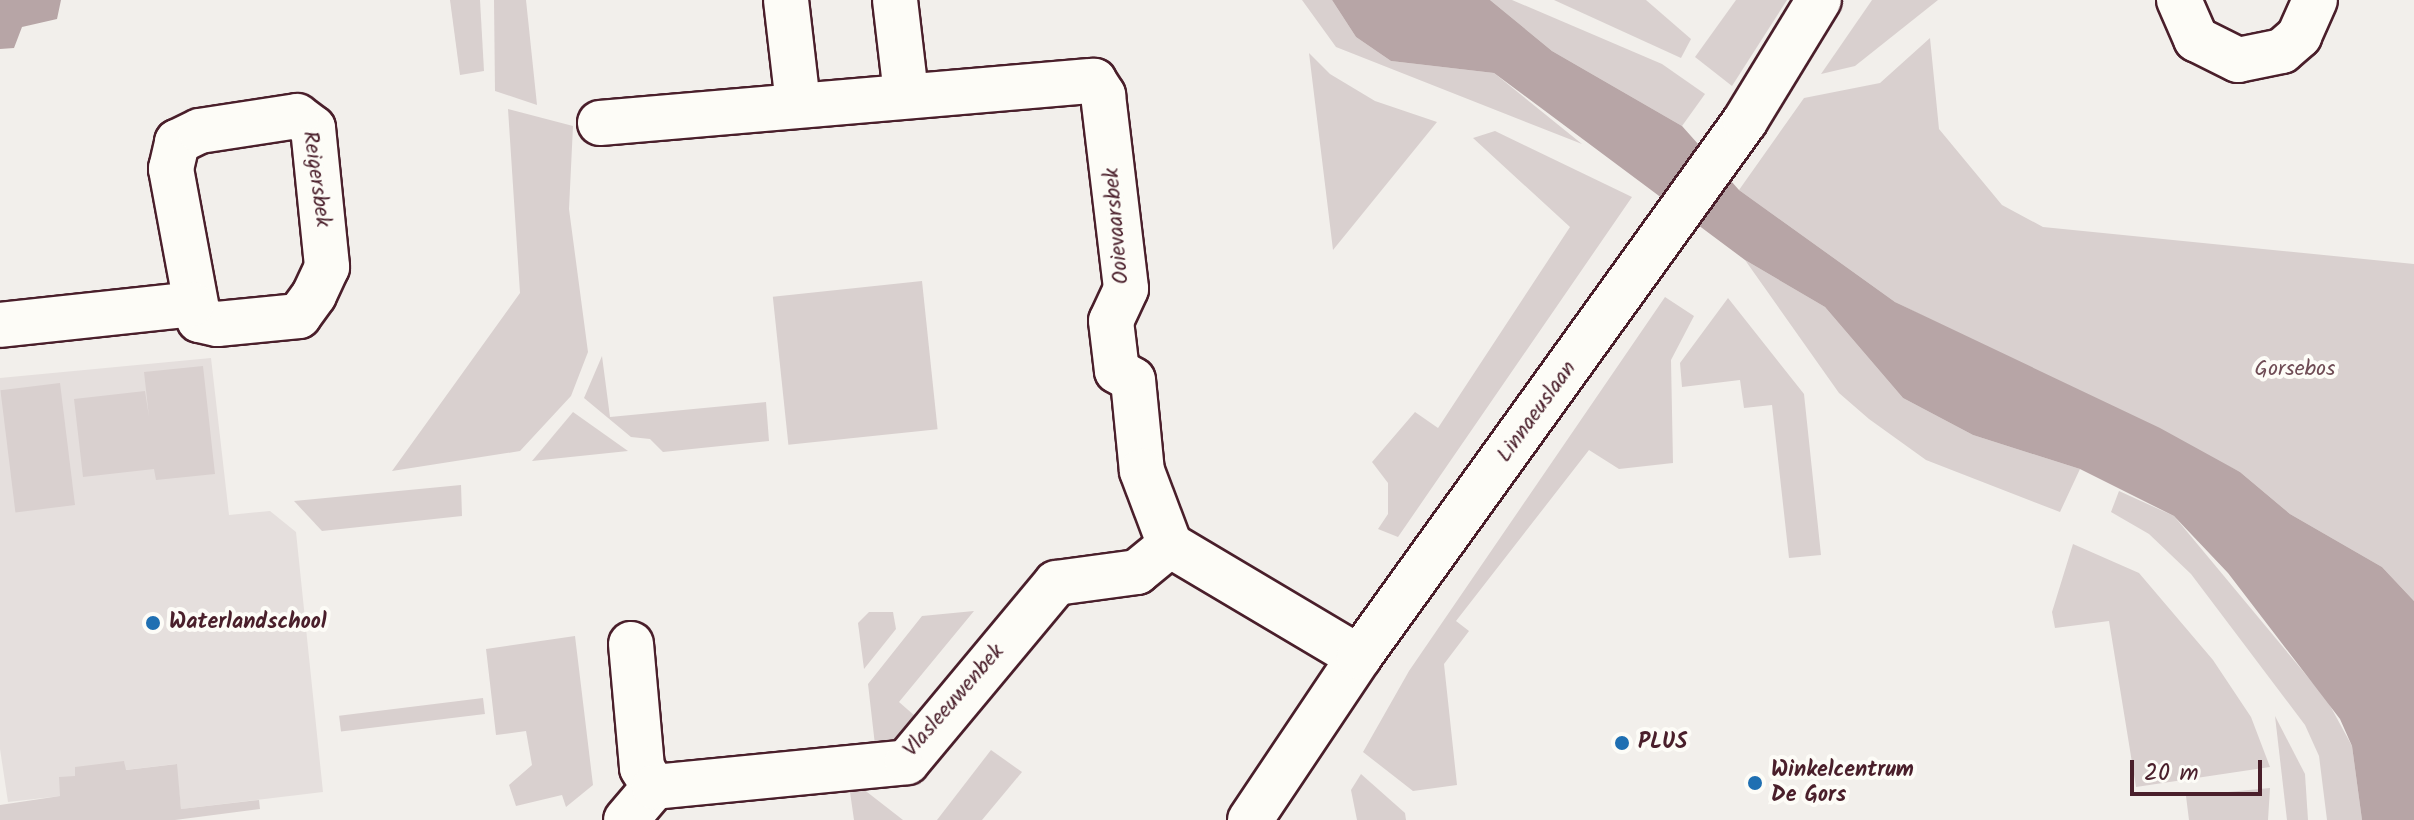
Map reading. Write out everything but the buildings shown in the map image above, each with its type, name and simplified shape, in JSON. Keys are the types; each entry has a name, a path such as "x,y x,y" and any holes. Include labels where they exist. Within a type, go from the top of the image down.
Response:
{"street":[{"path":"786,0 798,104"},
{"path":"895,0 906,94"},
{"name":"Linnaeuslaan","path":"1250,820 1359,657 1745,121 1819,0"},
{"path":"2179,0 2196,39 2238,60 2282,51 2299,36 2315,0"},
{"name":"Ooievaarsbek","path":"600,123 906,94 1094,81 1103,95 1126,289 1111,321 1117,371 1133,380 1142,471 1170,545"},
{"name":"Reigersbek","path":"306,118 313,128 327,267 314,295 299,316 217,324 199,320 192,304 171,169 177,142 200,131 306,118"},
{"path":"0,325 192,304"},
{"path":"1170,545 1359,657"},
{"name":"Vlasleeuwenbek","path":"654,787 907,762 1056,583 1137,572 1170,545"},
{"path":"626,820 654,787 642,768 631,644"}],"shaded area":[{"path":"0,0 61,0 57,19 22,27 14,48 0,49"},
{"path":"1332,0 1490,0 1552,51 1682,126 1739,190 1895,302 2160,428 2240,472 2290,514 2382,567 2414,601 2414,820 2362,820 2352,746 2340,719 2228,573 2174,516 2080,469 1973,435 1903,398 1825,307 1745,260 1494,73 1391,61 1356,37"},
{"name":"Waterlandschool","path":"211,358 229,515 270,511 296,532 323,792 181,809 176,764 125,770 124,762 76,776 61,796 8,802 0,749 0,378"}],"green space":[{"path":"450,0 480,0 484,71 460,75"},
{"path":"494,0 526,0 537,105 495,91"},
{"path":"1302,0 1332,0 1356,37 1391,61 1494,73 1582,144 1336,47"},
{"path":"1490,0 1512,0 1662,64 1705,94 1682,126 1552,51"},
{"path":"1554,0 1646,0 1691,39 1681,58"},
{"path":"1736,0 1787,0 1732,86 1695,57"},
{"path":"1872,0 1938,0 1855,66 1821,74"},
{"name":"Gorsebos","path":"1930,38 1939,129 2002,205 2043,227 2414,264 2414,601 2382,567 2290,514 2240,472 1895,302 1739,190 1804,98 1880,83"},
{"path":"1309,53 1330,74 1375,101 1437,122 1333,250"},
{"path":"508,109 573,126 569,209 588,352 571,396 520,451 392,471 520,293"},
{"path":"1495,131 1632,197 1398,537 1378,529 1388,514 1388,483 1372,462 1415,412 1438,428 1570,227 1473,138"},
{"path":"1745,260 1825,307 1903,398 1973,435 2080,469 2060,512 1926,460 1869,419 1839,393"},
{"path":"922,281 938,429 788,445 773,297"},
{"path":"1665,297 1694,316 1671,360 1673,463 1619,469 1589,450 1456,621 1469,631 1444,664 1457,785 1413,791 1363,752 1409,671"},
{"path":"1728,298 1804,394 1821,555 1789,558 1772,405 1744,408 1740,380 1682,387 1680,363"},
{"path":"602,356 610,417 766,402 769,441 663,452 650,439 631,437 584,398"},
{"path":"203,366 215,474 156,480 154,469 83,477 74,399 145,391 149,417 144,372"},
{"path":"60,383 75,505 15,512 0,390"},
{"path":"573,412 628,451 532,461"},
{"path":"461,485 462,516 322,531 294,501"},
{"path":"2119,491 2174,516 2327,700 2352,746 2362,820 2327,820 2319,756 2305,725 2191,574 2149,534 2111,512"},
{"path":"2073,544 2139,573 2213,660 2251,717 2270,767 2136,787 2109,621 2055,628 2052,612"},
{"path":"974,611 899,702 923,723 908,740 875,745 868,684 922,616"},
{"path":"869,612 893,612 896,629 864,669 858,623"},
{"path":"575,636 593,785 566,807 562,795 516,806 509,785 532,765 526,731 496,735 486,649"},
{"path":"483,698 485,714 341,732 339,716"},
{"path":"2275,716 2305,774 2308,820 2287,820"},
{"path":"991,750 1022,772 982,820 937,820"},
{"path":"124,761 126,770 177,764 181,809 259,800 260,809 175,820 0,820 0,805 60,796 59,777 75,776 75,767"},
{"path":"1361,774 1405,813 1406,820 1357,820 1351,790"},
{"path":"849,785 858,785 903,820 854,820"},
{"path":"2270,788 2268,820 2189,820 2186,796"}],"place":[{"name":"Waterlandschool","path":"153,623"},
{"name":"PLUS","path":"1622,743"},
{"name":"Winkelcentrum De Gors","path":"1755,783"}]}
